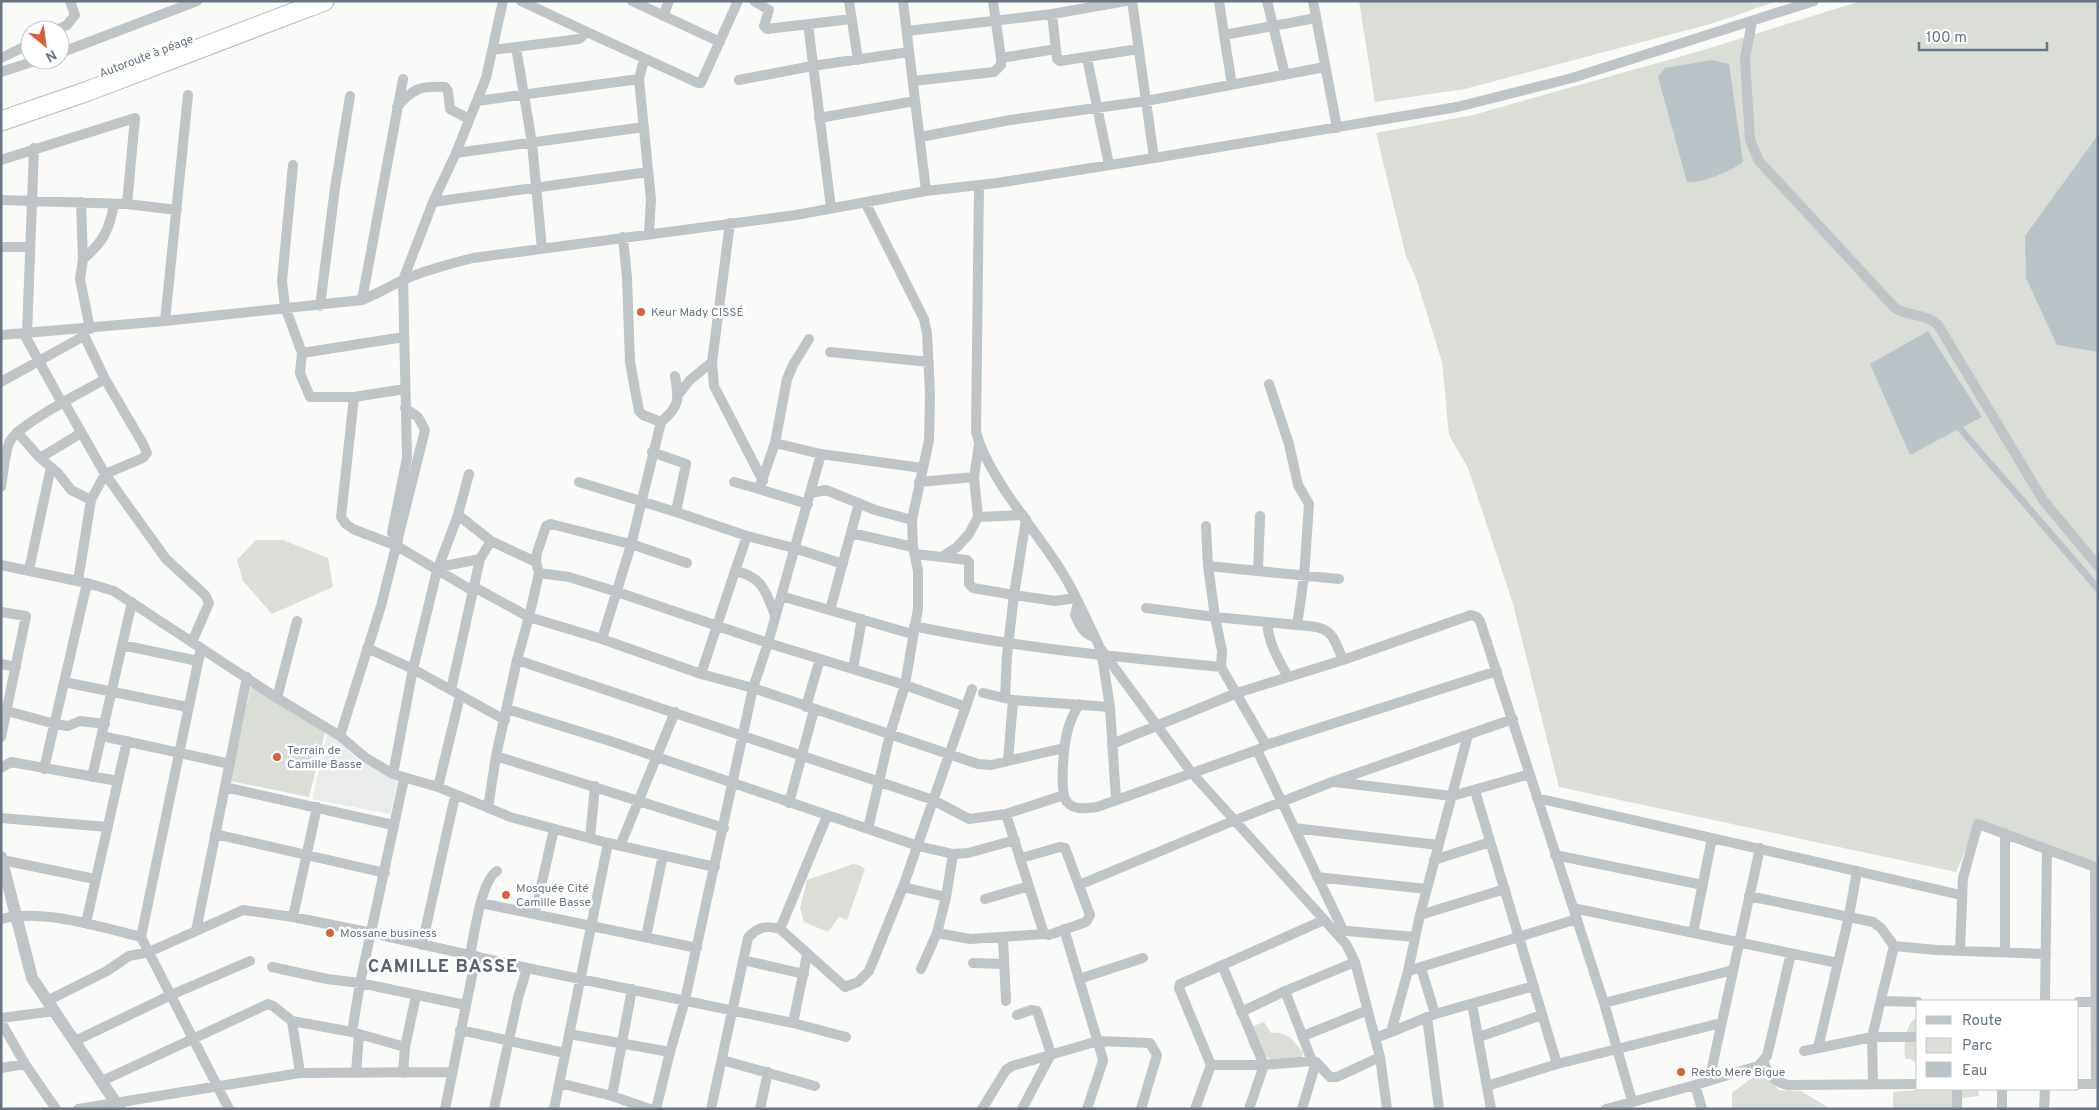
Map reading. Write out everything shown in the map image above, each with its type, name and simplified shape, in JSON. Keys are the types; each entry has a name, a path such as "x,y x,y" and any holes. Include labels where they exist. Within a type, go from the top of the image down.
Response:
{"highway":[{"name":"Autoroute à péage","path":"1,108 85,79 290,1"},
{"path":"1,121 88,91 324,1"}],"street":[{"path":"70,49 197,1"},
{"path":"398,544 392,533 407,458 403,280 433,202 456,153 486,78 503,1"},
{"path":"520,1 698,83 701,83 738,1"},
{"path":"632,1 720,42"},
{"path":"663,16 669,1"},
{"path":"754,1 768,10 764,26 767,29 851,18"},
{"path":"849,1 858,60"},
{"path":"903,1 926,191"},
{"path":"913,81 994,72 1001,66 993,1"},
{"path":"907,31 1052,14 1126,1"},
{"path":"1132,1 1154,158"},
{"path":"1219,1 1232,84"},
{"path":"1267,1 1285,75"},
{"path":"1313,1 1337,128"},
{"path":"1,335 85,332 285,307 320,306 362,300 381,293 403,280 438,267 473,258 649,233 796,215 926,191 979,185 1154,158 1456,107 1572,78 1814,1"},
{"path":"70,21 75,15 72,2"},
{"path":"1052,14 1057,59 1060,61 1139,49"},
{"path":"1224,35 1316,18"},
{"path":"1752,22 1745,59 1750,140 1759,161 1894,308 1904,314 1926,316 1938,325 2043,500 2098,566"},
{"path":"808,24 831,208"},
{"path":"492,50 579,39 587,32"},
{"path":"516,47 532,143 542,249"},
{"path":"1,58 20,49"},
{"path":"1001,58 1056,50"},
{"path":"739,80 812,66 909,52"},
{"path":"1087,58 1108,165"},
{"path":"644,59 639,79 651,200 649,233"},
{"path":"1,72 20,66"},
{"path":"920,137 1010,120 1146,101 1325,68"},
{"path":"362,300 396,108 403,79"},
{"path":"477,101 639,79"},
{"path":"396,108 411,91 428,87 444,87 448,91 450,109 469,119"},
{"path":"166,322 188,95"},
{"path":"320,306 350,96"},
{"path":"819,118 915,101"},
{"path":"1,160 34,148 135,118 127,204"},
{"path":"456,153 644,128"},
{"path":"34,148 26,334 39,361 105,474 166,559 205,595 209,603 196,645 198,661 141,936 229,1109"},
{"path":"293,165 282,281 285,307 302,353 300,373 310,397 354,397 405,389"},
{"path":"433,202 648,172"},
{"path":"979,185 976,432 979,444 1006,490 1061,570 1077,600 1075,611 1083,630 1089,636 1095,637 1105,656 1191,772 1233,821 1324,920 1338,930 1415,937"},
{"path":"1,200 127,204 177,210"},
{"path":"44,769 64,682 82,582 91,500 105,474 142,458 147,453 144,444 105,379 85,332 80,279 83,259 81,202"},
{"path":"865,202 924,319 929,362 929,440 912,520 914,550 918,571 918,608 905,685 890,734 868,829"},
{"path":"83,259 97,247 111,223 114,204"},
{"path":"730,224 712,362 714,386 761,485"},
{"path":"623,237 627,278 630,362 639,412 661,422"},
{"path":"1,247 30,247"},
{"path":"1,382 85,332"},
{"path":"302,353 404,337"},
{"path":"761,485 775,443 787,379 809,339"},
{"path":"830,352 929,362"},
{"path":"678,395 690,380 712,362"},
{"path":"602,639 631,544 652,452 661,422 674,410 678,395 676,376"},
{"path":"1,487 4,453 17,432 105,379"},
{"path":"1269,384 1288,444 1298,485 1309,504 1304,577 1297,625"},
{"path":"354,397 341,517 346,524 398,544 474,589 530,617 602,639 701,674 753,688 810,709 978,764 991,765 1064,748"},
{"path":"340,736 381,606 425,430 418,417 405,408"},
{"path":"17,432 40,458 58,473 74,493 91,500"},
{"path":"40,458 81,433"},
{"path":"775,443 821,454 922,468"},
{"path":"942,557 957,547 969,534 978,517 974,477 979,444"},
{"path":"652,452 686,464 676,512"},
{"path":"656,1109 670,1052 686,1000 734,784 753,688 768,643 821,454"},
{"path":"29,570 51,467"},
{"path":"393,774 413,669 438,569 458,515 469,474"},
{"path":"919,482 974,477"},
{"path":"579,482 746,536 794,548 843,564"},
{"path":"734,482 761,485 808,504"},
{"path":"811,493 826,490 875,510 912,520"},
{"path":"830,610 859,503"},
{"path":"458,515 491,541 536,562"},
{"path":"1258,572 1260,516"},
{"path":"978,517 1025,517"},
{"path":"1008,761 1008,644 1025,517"},
{"path":"488,808 496,756 539,572 536,562 537,553 548,524 631,544 687,563"},
{"path":"1206,526 1208,566 1222,650 1221,667 1237,693 1250,720 1282,802 1317,877 1338,930 1356,962 1380,1057 1387,1109"},
{"path":"851,533 942,557 967,560 970,562 969,584 973,588 1055,601 1077,600"},
{"path":"701,674 746,536"},
{"path":"438,787 480,559 491,541"},
{"path":"438,569 480,559"},
{"path":"1,565 82,582 114,591 277,698 340,736 366,758 393,774 438,787 455,796 510,817 620,846 715,867"},
{"path":"1208,566 1339,579"},
{"path":"735,571 750,574 757,580 766,594 775,615"},
{"path":"539,572 569,577 617,592 768,643 905,685 966,708"},
{"path":"781,596 862,619 913,630 1105,656 1221,667"},
{"path":"92,777 132,602"},
{"path":"1146,608 1267,623 1318,627 1328,631 1334,637 1343,660"},
{"path":"1,612 26,616 1,737"},
{"path":"1112,744 1237,693 1343,660 1471,615 1480,621 1498,671 1555,855 1604,1003 1632,1101"},
{"path":"853,669 862,619"},
{"path":"277,698 297,621"},
{"path":"1267,623 1268,637 1288,677"},
{"path":"122,646 198,661"},
{"path":"367,648 413,669 456,693 506,714 656,758 918,846 953,854 982,850 1015,840"},
{"path":"1105,656 1116,799"},
{"path":"789,803 802,755 820,659"},
{"path":"517,660 933,800 969,819 1006,814 1064,794"},
{"path":"1,664 16,667"},
{"path":"1078,704 1067,732 1064,748 1064,794 1067,802 1073,807 1082,809 1097,807 1262,747 1498,671"},
{"path":"196,930 247,677"},
{"path":"64,682 188,707"},
{"path":"711,1109 748,938 755,930 768,926 780,929 845,987 858,982 869,970 903,887 972,689"},
{"path":"983,693 1009,699 1110,707"},
{"path":"7,711 68,726 80,721 105,724"},
{"path":"620,846 675,712"},
{"path":"1079,885 1332,782 1513,719"},
{"path":"1391,1032 1408,971 1426,889 1468,735"},
{"path":"102,736 230,764"},
{"path":"86,923 127,741"},
{"path":"496,756 724,828"},
{"path":"1,768 11,762 118,782"},
{"path":"1332,782 1452,796 1530,774"},
{"path":"356,1073 355,1033 360,983 404,778"},
{"path":"225,786 394,825"},
{"path":"590,838 595,786"},
{"path":"1475,791 1520,937 1556,1064"},
{"path":"422,945 455,796"},
{"path":"1538,798 1962,895"},
{"path":"293,917 317,807"},
{"path":"1006,814 1044,934"},
{"path":"780,929 827,816"},
{"path":"1,818 108,827"},
{"path":"1960,951 1964,878 1977,826 1980,824 2096,868 2097,1084 2079,1084"},
{"path":"1294,828 1438,845"},
{"path":"535,913 554,829"},
{"path":"2005,833 2005,952"},
{"path":"215,834 384,873"},
{"path":"1693,932 1712,838"},
{"path":"1434,860 1490,842"},
{"path":"554,1109 608,843"},
{"path":"937,934 970,939 1049,935 1086,922 1090,915 1065,848 1060,847 1020,858"},
{"path":"1709,1081 1760,848"},
{"path":"2045,1000 2046,849"},
{"path":"921,969 937,934 946,897 953,854"},
{"path":"646,937 663,855"},
{"path":"1555,855 1703,885"},
{"path":"95,879 2,864 32,978 118,1106"},
{"path":"444,1109 465,1005 481,903 489,878 497,871"},
{"path":"1818,1048 1849,916 1857,871"},
{"path":"1317,877 1426,889"},
{"path":"985,899 1028,886"},
{"path":"903,887 946,897"},
{"path":"1420,915 1505,889"},
{"path":"1749,896 1873,922 1881,928 1894,946 1872,1037 1873,1083"},
{"path":"481,903 697,948"},
{"path":"1573,908 1838,963"},
{"path":"56,1109 25,1064 1,1020 51,1006 129,956 149,952 243,910 293,917 793,1023 846,1037"},
{"path":"1,918 15,914 86,923 141,936"},
{"path":"1408,971 1577,919"},
{"path":"1195,1109 1210,1065 1179,988 1184,981 1324,920"},
{"path":"1064,930 1103,1061 1087,1109"},
{"path":"1003,938 1006,1001"},
{"path":"1894,946 1960,951 2046,954"},
{"path":"1606,1109 1758,1066 1767,1056 1791,953"},
{"path":"793,1023 807,955"},
{"path":"1079,979 1142,958"},
{"path":"743,960 804,974"},
{"path":"75,1041 171,995 250,961"},
{"path":"1241,1012 1285,991 1356,962"},
{"path":"973,963 1004,964"},
{"path":"1222,965 1264,1065 1249,1109"},
{"path":"272,967 465,1005"},
{"path":"494,1109 508,1040 527,968"},
{"path":"1421,968 1431,1015 1439,1109"},
{"path":"1604,1003 1733,970"},
{"path":"1375,1038 1431,1015 1534,986"},
{"path":"612,1096 620,1044 632,989"},
{"path":"1285,991 1314,1062 1330,1077 1337,1077 1380,1057"},
{"path":"402,1073 405,1047 416,996"},
{"path":"1881,1002 1916,1002"},
{"path":"2079,1002 2097,1002"},
{"path":"102,1081 268,1004 292,1021 355,1033 405,1047"},
{"path":"1472,1004 1491,1109"},
{"path":"1017,1015 1031,1010 1037,1011 1051,1054 1022,1109"},
{"path":"1303,1036 1368,1010"},
{"path":"1479,1037 1542,1015"},
{"path":"292,1021 300,1073"},
{"path":"1487,1086 1556,1064 1721,1023"},
{"path":"460,1030 565,1053"},
{"path":"569,1034 670,1052"},
{"path":"1804,1051 1872,1037 1916,1037"},
{"path":"982,1109 1006,1070 1012,1066 1098,1041 1150,1043 1155,1049 1157,1055 1141,1109"},
{"path":"722,1060 815,1086"},
{"path":"1763,1061 1770,1076 1777,1083 1788,1085 1916,1084"},
{"path":"1210,1065 1264,1065 1314,1062"},
{"path":"1302,1109 1314,1062"},
{"path":"1,1068 25,1064"},
{"path":"78,1109 118,1106 300,1073 451,1072"},
{"path":"760,1109 768,1072"},
{"path":"559,1083 612,1096 650,1109"},
{"path":"1694,1085 1702,1109"},
{"path":"1957,1090 1957,1109"},
{"path":"2002,1090 2002,1109"},
{"path":"2044,1109 2045,1090"}],"shaded area":[{"path":"328,731 359,761 397,781 390,814 312,799"}],"green space":[{"path":"1359,1 1777,1 1714,23 1465,89 1375,102"},
{"path":"1861,1 2098,1 2098,866 1977,823 1956,872 1559,787 1513,604 1468,468 1449,435 1442,362 1416,278 1406,256 1376,133 1473,115 1700,51"},
{"path":"256,540 283,540 328,558 333,587 272,614 243,581 237,560"},
{"name":"Terrain de Camille Basse","path":"252,682 325,733 309,797 230,781"},
{"path":"853,864 865,869 847,920 839,917 828,932 804,922 800,908 807,880"},
{"path":"1916,1019 1916,1062 1905,1059 1906,1033 1911,1023"},
{"path":"1264,1022 1271,1033 1286,1035 1297,1045 1303,1053 1300,1065 1273,1066 1269,1058 1251,1049 1246,1034 1251,1027"},
{"path":"1762,1073 1779,1090 1801,1091 1831,1109 1732,1109 1732,1093"},
{"path":"1978,1090 1979,1096 1962,1098 1962,1109 1893,1109 1893,1092"}],"water":[{"path":"1712,60 1729,64 1743,162 1716,176 1700,181 1687,182 1658,77 1665,68"},
{"path":"2098,135 2098,352 2057,345 2026,278 2025,236"},
{"path":"1928,331 1982,417 1963,427 2098,583 2098,594 1957,430 1910,455 1870,364"}],"place":[{"name":"Keur Mady CISSÉ","path":"641,312"},
{"name":"Terrain de Camille Basse","path":"277,757"},
{"name":"Mosquée Cité Camille Basse","path":"506,895"},
{"name":"Mossane business","path":"330,933"},
{"name":"Resto Mere Bigue","path":"1681,1072"}],"district":[{"name":"CAMILLE BASSE","path":"443,966"}]}
